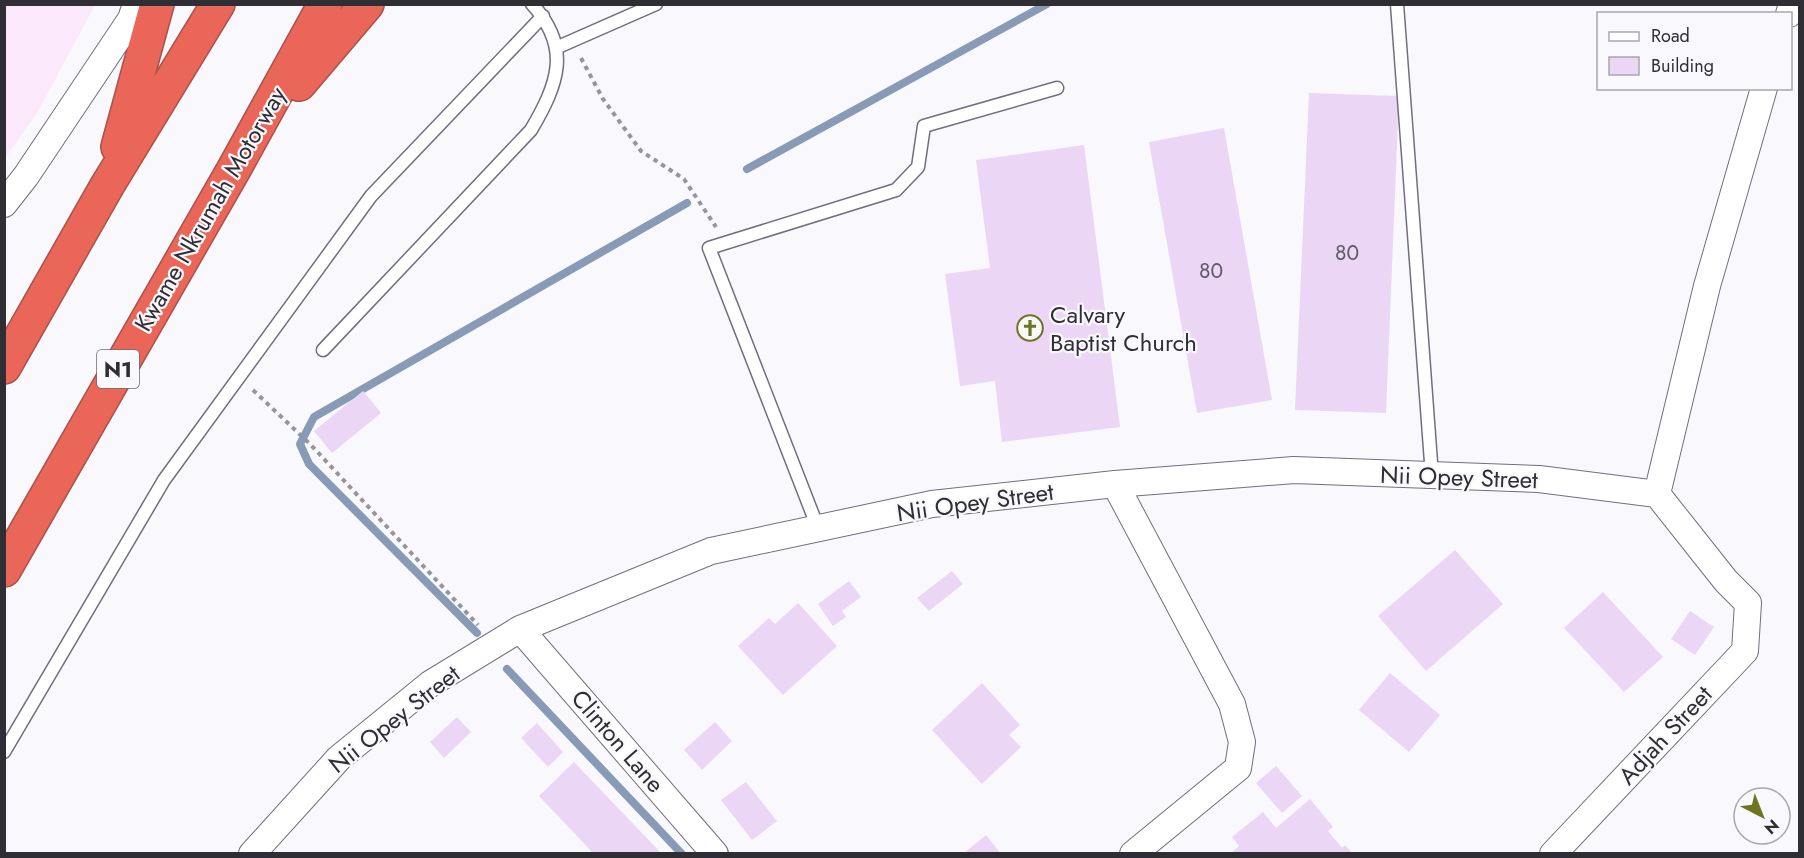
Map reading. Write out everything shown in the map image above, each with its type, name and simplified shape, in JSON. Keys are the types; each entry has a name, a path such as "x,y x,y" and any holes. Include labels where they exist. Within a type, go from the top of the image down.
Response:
{"highway":[{"path":"107,186 158,4"},
{"path":"4,367 107,186 218,4"},
{"name":"Kwame Nkrumah Motorway","path":"4,570 234,169 325,4"},
{"path":"234,169 313,65 367,4"}],"street":[{"path":"4,204 26,176 131,19 136,4"},
{"path":"1657,494 1707,286 1763,90"},
{"name":"Nii Opey Street","path":"252,854 339,758 430,684 520,629 711,551 932,504 1115,484 1294,470 1539,479 1657,494"},
{"path":"1115,484 1232,704 1242,742 1238,768 1133,854"},
{"name":"Adjah Street","path":"1553,854 1745,651 1748,603 1726,581 1657,494"},
{"name":"Clinton Lane","path":"520,629 715,854"}],"lane":[{"path":"322,350 531,130 547,102 556,77 558,47 543,16 532,4"},
{"path":"558,47 638,7 656,4"},
{"path":"1397,4 1432,476"},
{"path":"4,752 164,480 371,196 543,16"},
{"path":"818,528 709,248 896,190 918,167 924,126 1057,88"}],"path":[{"path":"571,41 603,99 640,151 684,180 727,243"},
{"path":"239,378 311,445 495,645"}],"shaded area":[{"path":"5,4 95,5 37,113 5,158"}],"building":[{"path":"1309,93 1399,96 1386,413 1295,410"},
{"path":"1224,128 1272,400 1197,413 1149,142"},
{"name":"Calvary Baptist Church","path":"1084,145 1120,427 1002,442 995,381 960,386 945,274 990,268 976,160"},
{"path":"363,391 381,413 332,453 314,431"},
{"path":"1455,550 1503,604 1426,671 1378,616"},
{"path":"952,571 963,584 929,611 917,598"},
{"path":"849,581 861,597 842,611 846,617 833,626 818,604"},
{"path":"1603,592 1663,657 1624,692 1564,628"},
{"path":"798,603 837,646 783,695 738,646 769,618 775,624"},
{"path":"1690,611 1714,627 1695,655 1671,639"},
{"path":"1390,673 1440,715 1409,752 1359,710"},
{"path":"982,683 1020,725 1009,735 1021,747 982,784 932,730"},
{"path":"457,717 471,732 444,758 430,742"},
{"path":"715,722 732,741 702,770 684,750"},
{"path":"537,723 563,752 548,767 521,738"},
{"path":"574,762 662,854 594,854 539,796"},
{"path":"1276,766 1302,796 1282,813 1256,783"},
{"path":"746,782 777,821 752,840 721,800"},
{"path":"1310,799 1333,827 1328,831 1342,848 1345,845 1353,854 1230,854 1239,846 1232,837 1263,812 1276,828"},
{"path":"986,835 1001,854 963,854"}],"waterway":[{"path":"747,169 1047,4"},
{"path":"477,633 309,464 300,444 314,417 687,203"},
{"path":"507,669 682,854"}],"place":[{"name":"Calvary Baptist Church","path":"1030,328"}]}
